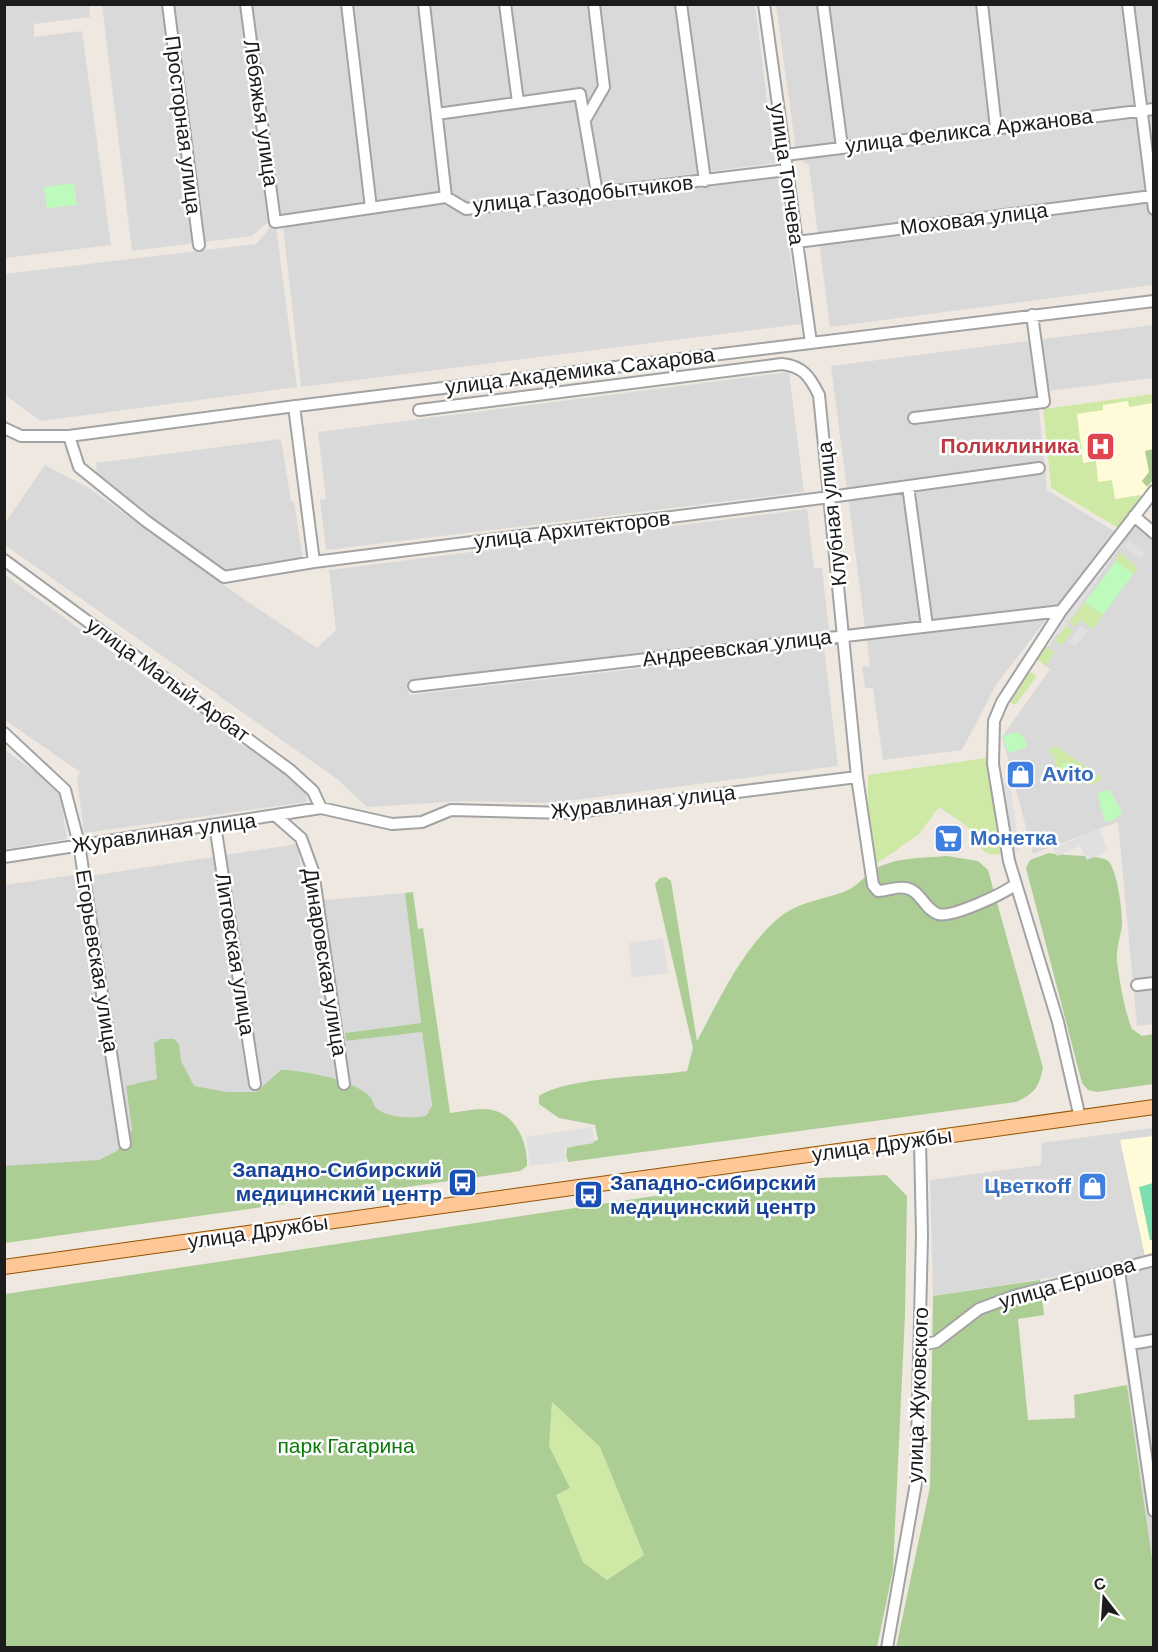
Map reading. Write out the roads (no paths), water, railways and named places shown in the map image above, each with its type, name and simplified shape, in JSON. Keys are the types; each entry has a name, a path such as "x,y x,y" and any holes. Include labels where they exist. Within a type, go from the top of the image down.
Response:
{"main road":[{"name":"улица Дружбы","path":"4,1267 1154,1107"}],"street":[{"name":"Просторная улица","path":"168,4 199,245"},
{"name":"Лебяжья улица","path":"246,4 275,222"},
{"path":"347,4 371,208"},
{"path":"424,4 446,197"},
{"path":"505,4 518,102"},
{"path":"585,120 604,87 594,4"},
{"path":"681,4 705,181"},
{"name":"улица Топчева","path":"764,4 811,343"},
{"path":"823,4 842,147"},
{"path":"982,4 996,128"},
{"path":"1128,4 1154,209"},
{"path":"436,114 580,94 597,193"},
{"name":"улица Феликса Аржанова","path":"785,155 1154,109"},
{"name":"улица Газодобытчиков","path":"275,222 446,197 466,209 787,170"},
{"name":"Моховая улица","path":"797,242 1152,196"},
{"name":"улица Академика Сахарова","path":"6,432 36,438 69,436 294,406 1154,301"},
{"path":"914,418 1044,402 1032,315"},
{"name":"Клубная улица","path":"419,410 782,364 796,365 811,378 819,395 856,777 871,877 878,891 908,888 917,894 931,910 940,915 954,914 1016,884"},
{"path":"294,406 314,562"},
{"name":"улица Архитекторов","path":"69,436 79,466 146,521 224,577 314,562 830,497 1039,468"},
{"path":"908,486 927,626"},
{"path":"1080,1118 1058,1022 1009,861 993,764 994,721 1002,702 1061,611 1154,491"},
{"path":"1134,516 1154,532"},
{"name":"улица Малый Арбат","path":"4,560 305,782 321,808"},
{"name":"Андреевская улица","path":"414,686 1061,611"},
{"name":"Егорьевская улица","path":"4,733 65,790 78,844 125,1144"},
{"name":"Журавлиная улица","path":"4,857 78,844 277,817 321,808 392,824 422,822 451,810 570,813 856,777"},
{"name":"Динаровская улица","path":"277,817 301,838 313,871 344,1084"},
{"name":"Литовская улица","path":"215,825 255,1084"},
{"path":"1137,985 1154,983"},
{"name":"улица Жуковского","path":"887,1647 916,1483 921,1345 923,1160 920,1140"},
{"name":"улица Ершова","path":"921,1345 936,1342 979,1309 1014,1296 1154,1260"},
{"path":"1119,1270 1154,1511"},
{"path":"1130,1344 1154,1340"}],"place":[{"name":"Поликлиника","path":"1100,446"},
{"name":"Avito","path":"1021,774"},
{"name":"Монетка","path":"949,838"},
{"name":"Западно-Сибирский медицинский центр","path":"463,1182"},
{"name":"Цветкоff","path":"1092,1186"},
{"name":"Западно-сибирский медицинский центр","path":"589,1195"}],"park label":[{"name":"парк Гагарина","path":"346,1446"}]}
